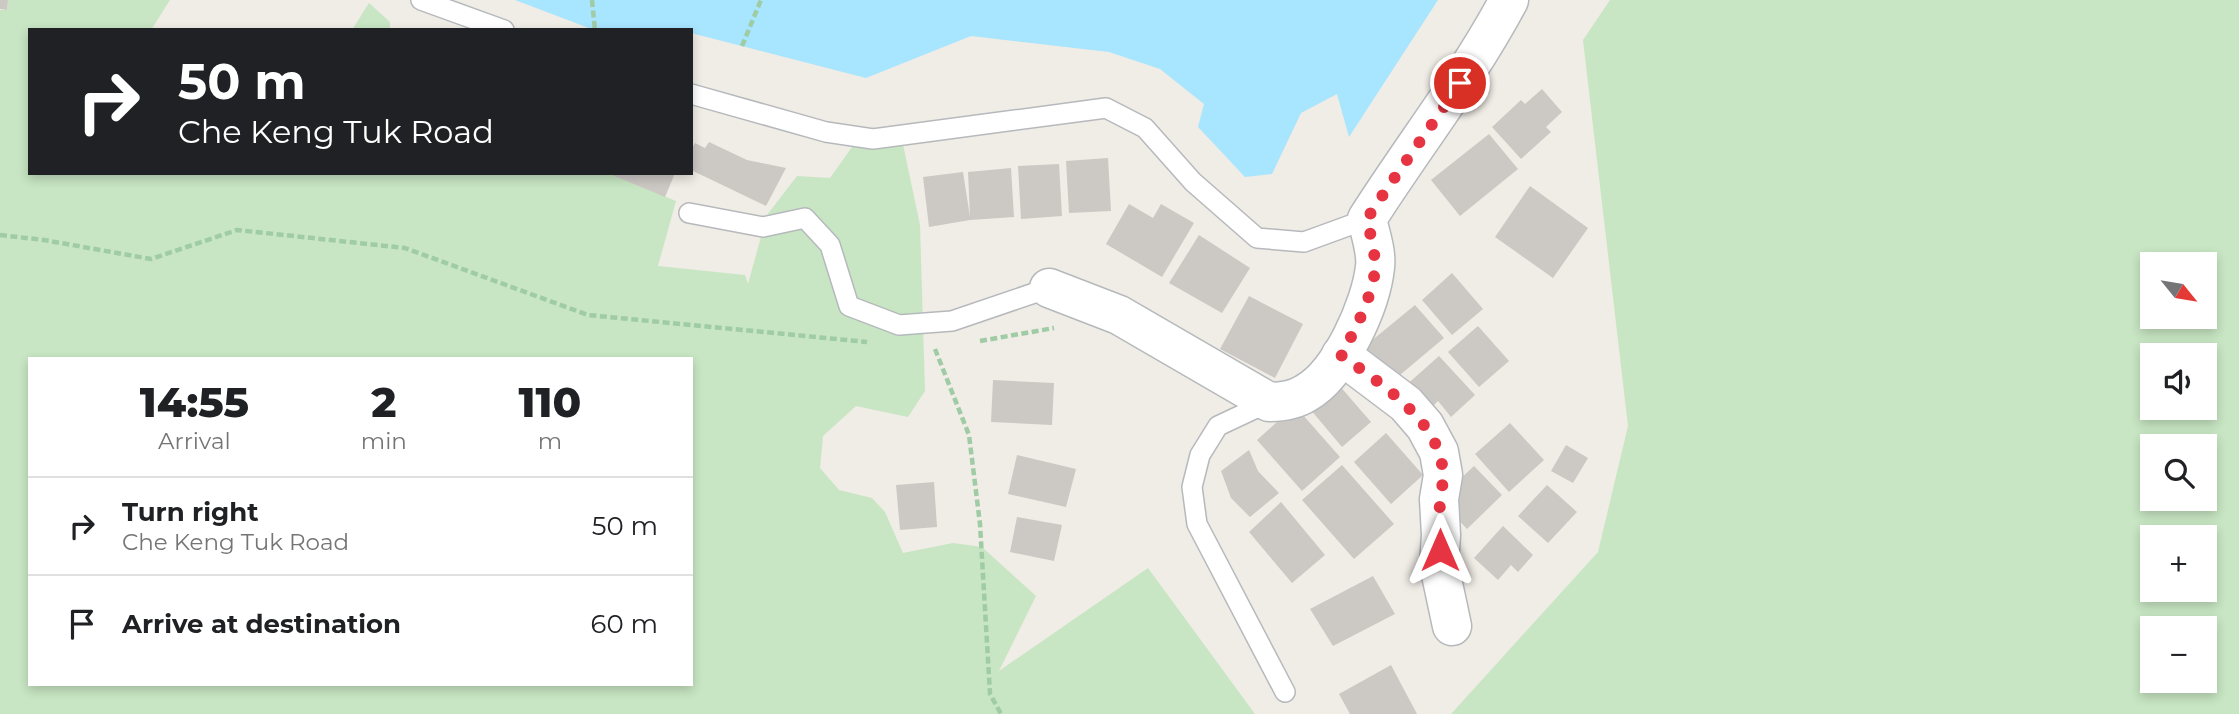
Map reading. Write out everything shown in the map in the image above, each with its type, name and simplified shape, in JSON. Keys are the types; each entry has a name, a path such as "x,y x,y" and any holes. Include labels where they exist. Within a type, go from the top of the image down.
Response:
{"street":[{"path":"1049,288 1119,315 1269,402 1280,402 1307,393 1336,365 1368,298 1376,265 1367,219 1460,83 1508,0"},
{"path":"1341,355 1406,404 1425,426 1439,452 1443,475 1439,499 1439,565 1452,626"}],"lane":[{"path":"421,0 498,28"},
{"path":"693,95 826,132 873,139 1106,108 1145,128 1194,182 1257,238 1304,242 1367,219"},
{"path":"689,213 763,227 805,218 830,245 849,306 899,325 952,321 1049,288"},
{"path":"1269,402 1218,426 1200,455 1192,487 1197,524 1285,692"}],"path":[{"path":"592,0 595,28"},
{"path":"742,46 761,0"},
{"path":"0,235 151,259 237,230 405,248 587,315 879,343"},
{"path":"973,342 1063,326"},
{"path":"948,346 935,349 969,435 980,524 990,694 1001,714"}],"green space":[{"path":"8,0 170,0 152,28 28,28 28,175 612,175 676,201 658,266 745,275 748,284 767,215 797,176 830,178 852,147 901,135 920,225 925,391 908,417 856,406 823,436 820,468 839,490 872,498 885,512 903,553 953,543 982,547 1036,596 999,671 1148,568 1255,714 0,714 0,10 7,10"},
{"path":"1610,0 2239,0 2239,714 1451,714 1598,552 1628,426 1583,40"},
{"path":"369,3 390,22 390,28 353,28"}],"water":[{"path":"515,0 1438,0 1349,137 1337,94 1301,113 1272,174 1245,177 1198,127 1204,104 1160,69 1109,52 971,36 866,78 693,34 693,28 589,28"}],"building":[{"path":"0,0 8,0 7,10 0,9"},
{"path":"1542,89 1562,112 1546,127 1551,132 1521,159 1492,127 1521,100 1525,104"},
{"path":"1489,134 1518,169 1460,216 1431,180"},
{"path":"709,142 747,160 786,168 766,206 693,171 693,146 695,143 705,148"},
{"path":"1108,158 1111,211 1069,213 1066,161"},
{"path":"1059,164 1062,216 1021,219 1018,166"},
{"path":"1011,168 1014,217 970,220 929,227 923,177 963,172 970,217 968,172"},
{"path":"612,175 674,175 665,197"},
{"path":"1530,186 1588,228 1553,278 1495,237"},
{"path":"1129,204 1153,218 1161,204 1194,223 1162,277 1106,244"},
{"path":"1199,235 1250,268 1222,313 1169,283"},
{"path":"1452,273 1483,309 1452,335 1422,300"},
{"path":"1249,296 1303,324 1275,378 1220,349"},
{"path":"1415,305 1444,338 1388,385 1359,351"},
{"path":"1478,326 1509,361 1479,387 1448,352"},
{"path":"1439,356 1475,395 1451,417 1438,401 1426,413 1403,388"},
{"path":"993,380 1054,383 1052,425 991,422"},
{"path":"1338,384 1371,422 1342,447 1310,409"},
{"path":"1295,406 1340,457 1302,491 1257,440"},
{"path":"1510,423 1544,460 1509,492 1475,454"},
{"path":"1386,433 1423,475 1391,504 1354,462"},
{"path":"1566,445 1588,458 1573,483 1551,471"},
{"path":"1249,450 1258,471 1279,493 1250,517 1231,498 1221,471"},
{"path":"1017,455 1076,469 1066,507 1008,494"},
{"path":"1342,465 1394,524 1354,559 1302,500"},
{"path":"1474,466 1502,495 1467,529 1439,499"},
{"path":"934,482 937,527 900,530 896,485"},
{"path":"1547,485 1577,512 1548,543 1518,516"},
{"path":"1281,502 1325,555 1292,583 1249,532"},
{"path":"1017,517 1062,525 1054,561 1010,552"},
{"path":"1503,526 1533,555 1518,572 1511,565 1498,580 1474,558"},
{"path":"1373,576 1395,614 1333,646 1310,609"},
{"path":"1391,665 1417,714 1350,714 1339,694"}],"route":[{"path":"1440,550 1439,499 1443,475 1439,452 1425,426 1406,404 1341,355 1368,298 1376,265 1367,219 1460,83"}]}
